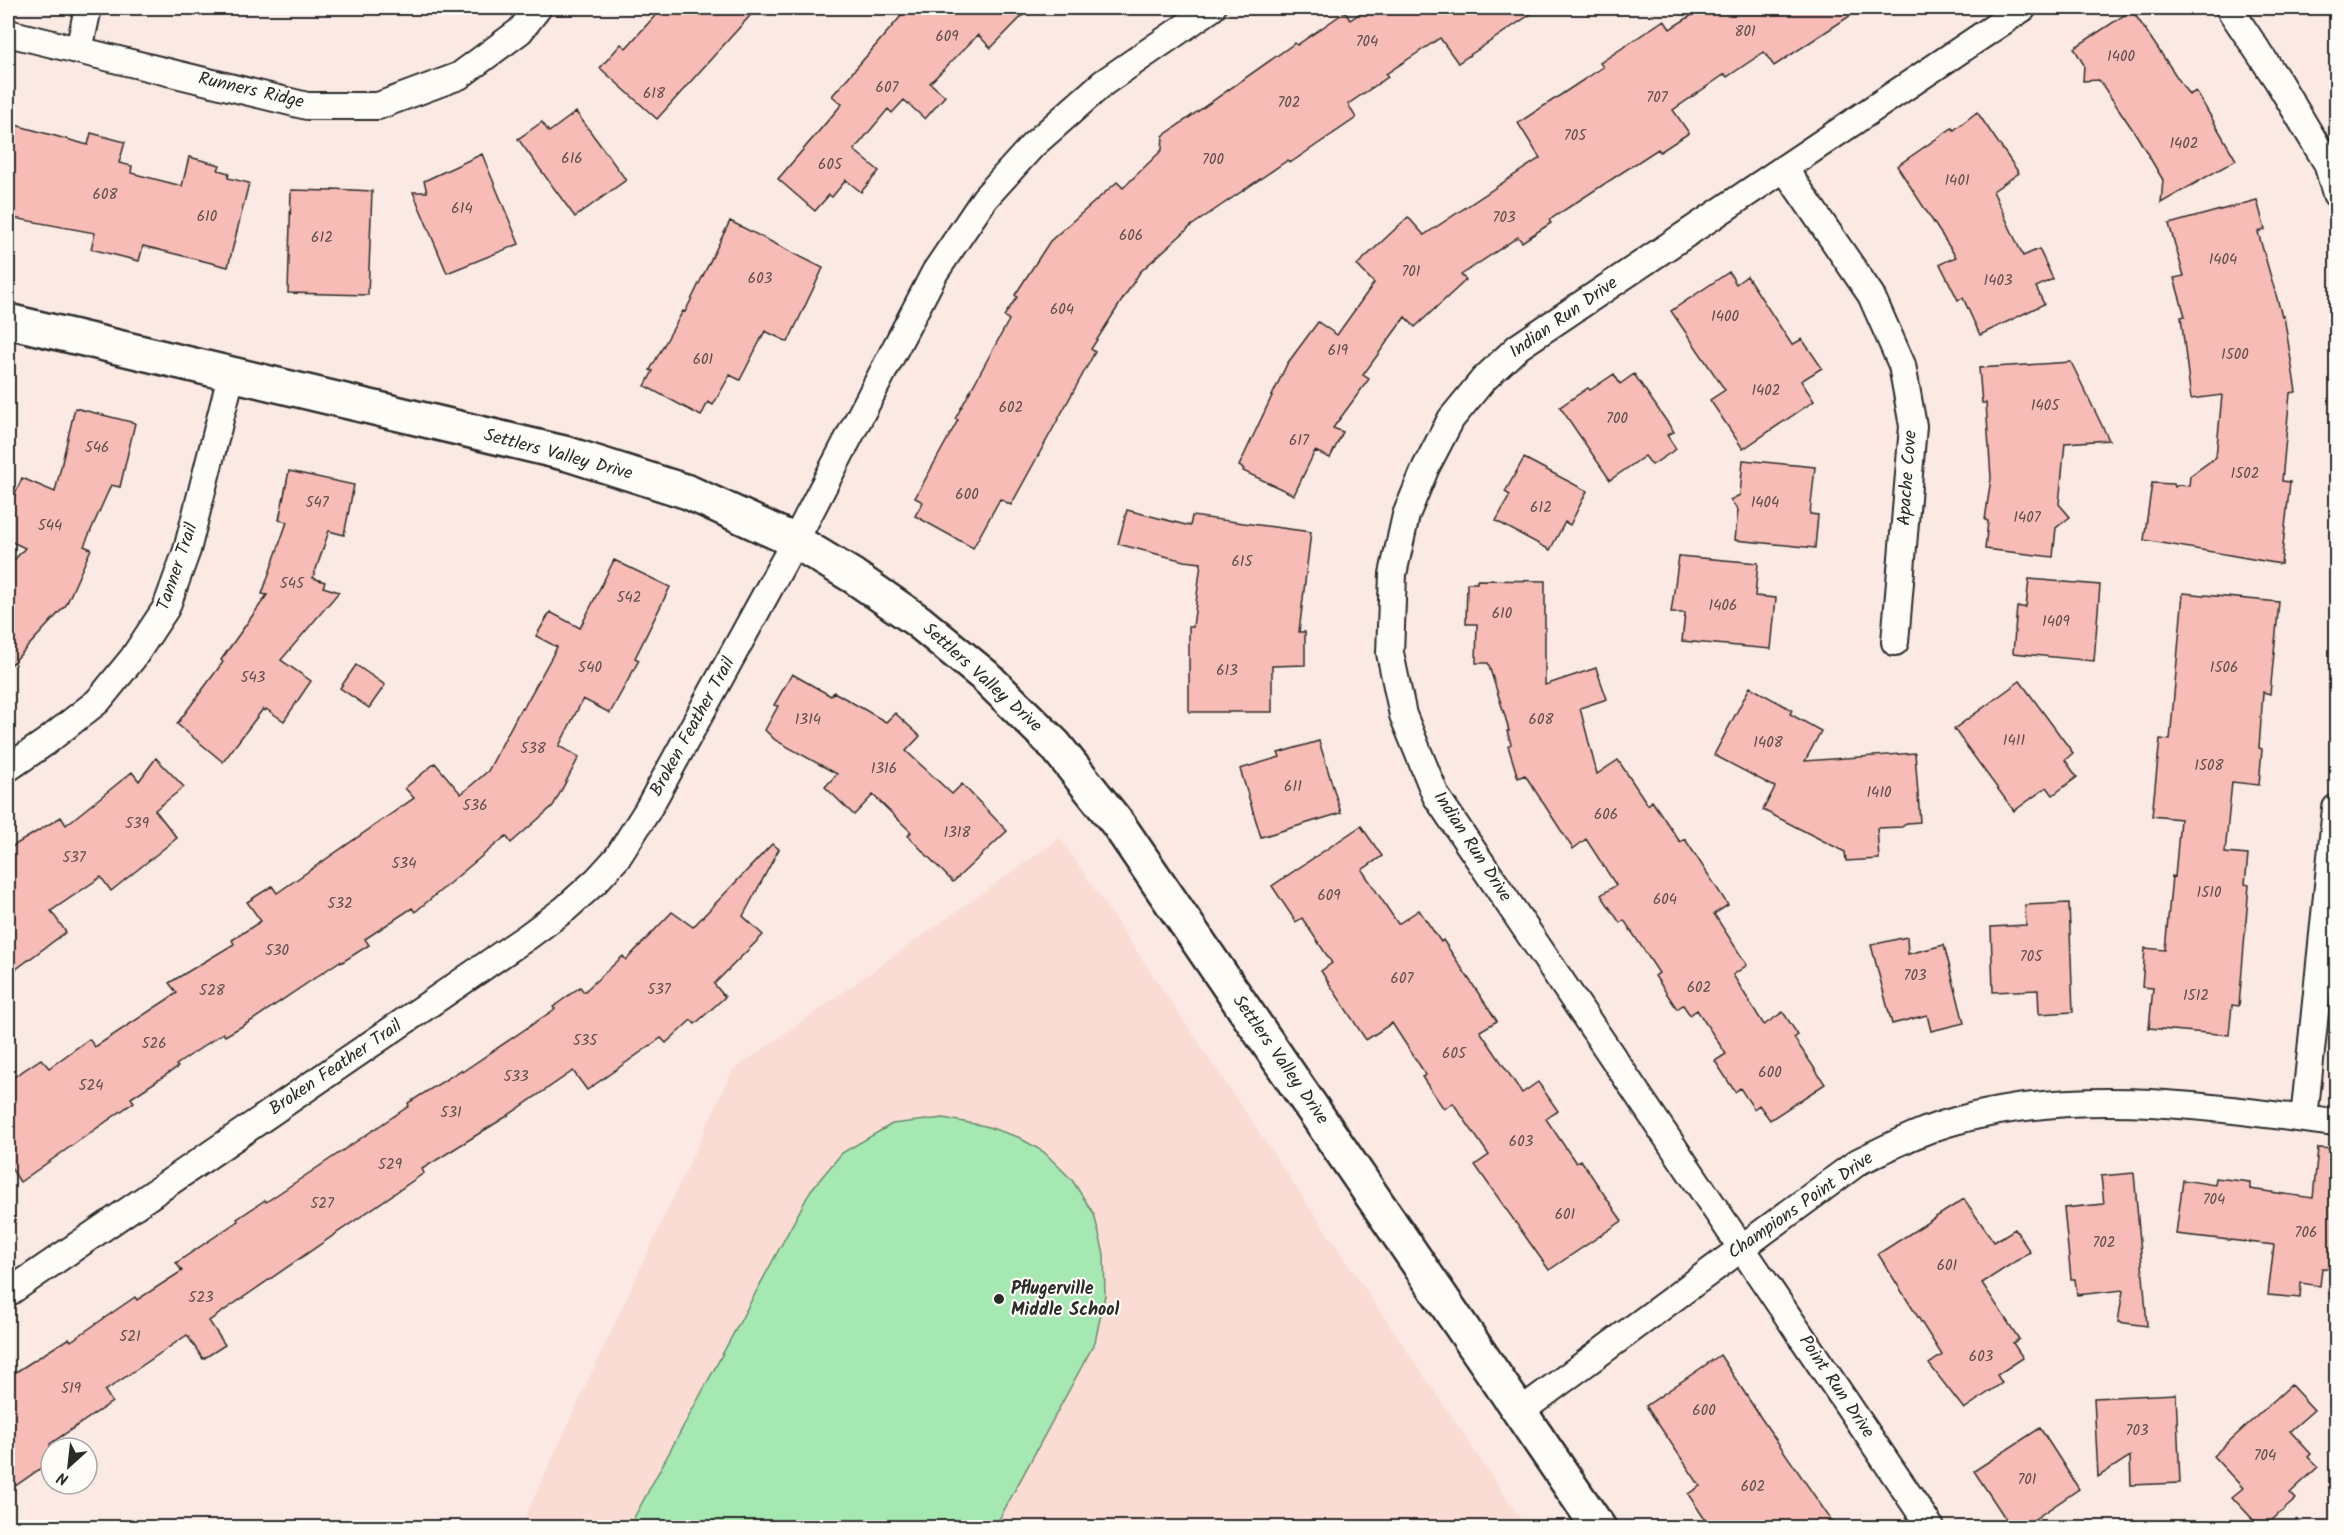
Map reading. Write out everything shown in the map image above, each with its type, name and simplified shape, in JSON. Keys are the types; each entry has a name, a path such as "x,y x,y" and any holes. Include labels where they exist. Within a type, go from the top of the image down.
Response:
{"street":[{"path":"79,50 88,8"},
{"name":"Runners Ridge","path":"8,33 307,106 378,106 459,76 520,31 538,8"},
{"name":"Broken Feather Trail","path":"8,1293 527,937 565,909 596,881 617,858 647,811 795,541 935,272 986,198 1033,145 1102,83 1212,8"},
{"name":"Indian Run Drive","path":"1742,1247 1436,796 1403,716 1390,653 1393,574 1406,515 1426,467 1451,419 1483,380 1518,348 2023,8"},
{"path":"2229,8 2278,81 2327,163 2337,194"},
{"name":"Apache Cove","path":"1784,168 1871,295 1902,365 1913,426 1895,642"},
{"name":"Settlers Valley Drive","path":"8,321 231,376 568,454 688,492 795,541 854,576 918,621 985,676 1055,745 1118,824 1599,1527"},
{"name":"Tanner Trail","path":"8,768 46,742 98,701 133,658 166,608 187,550 231,376"},
{"path":"2304,1119 2337,808"},
{"name":"Champions Point Drive","path":"1521,1411 1858,1162 1907,1138 1954,1121 2010,1109 2082,1101 2171,1103 2337,1123"},
{"name":"Point Run Drive","path":"1742,1247 1930,1527"}],"shaded area":[{"name":"Pflugerville Middle School","path":"1060,838 1526,1527 520,1528 732,1071"}],"green space":[{"path":"943,1118 985,1126 1018,1137 1044,1152 1072,1180 1094,1214 1104,1254 1105,1295 1095,1342 995,1527 629,1527 811,1190 842,1153 892,1124"}],"building":[{"path":"662,8 757,8 657,119 600,68 621,44 626,48"},
{"path":"908,8 1030,8 991,48 978,35 930,83 945,96 925,119 904,100 892,113 888,109 854,150 879,171 861,192 846,180 832,197 829,195 815,211 778,179 842,104 832,96"},
{"path":"1368,8 1540,8 1458,63 1440,38 1386,74 1388,77 1348,104 1356,118 1290,163 1288,160 1191,226 1140,272 1091,349 1095,352 1011,505 1000,499 973,548 915,516 923,502 915,498 1009,320 1004,316 1050,241 1117,182 1123,188 1162,150 1163,136 1295,43 1297,45 1345,12 1350,20"},
{"path":"1703,8 1862,8 1774,66 1764,52 1727,77 1725,74 1673,110 1689,133 1660,152 1658,149 1549,220 1551,223 1522,242 1518,237 1461,275 1466,280 1415,327 1405,317 1363,375 1369,379 1333,428 1343,432 1330,458 1315,451 1294,495 1243,471 1244,469 1239,466 1287,364 1318,322 1337,335 1374,283 1357,265 1408,217 1424,235 1540,158 1518,123 1603,67 1600,63 1664,20 1670,29"},
{"path":"2132,10 2189,95 2196,91 2236,160 2161,203 2163,180 2137,136 2099,80 2083,81 2084,65 2074,48"},
{"path":"576,112 626,180 575,217 518,139 542,122 549,132"},
{"path":"1977,112 2019,173 1993,191 2023,256 2039,249 2053,279 2036,287 2044,304 1980,335 1963,298 1958,300 1940,264 1956,257 1897,166 1952,128 1954,130"},
{"path":"8,123 88,145 91,133 125,142 119,163 132,166 131,173 182,186 189,157 220,165 218,170 229,173 228,178 249,183 228,267 143,246 139,261 91,249 95,233 8,217"},
{"path":"482,154 519,244 447,273 413,192 427,192 424,181"},
{"path":"332,189 372,191 368,295 288,293 291,190 332,191"},
{"path":"2257,200 2265,230 2258,232 2282,316 2284,316 2296,392 2290,393 2282,481 2290,482 2281,564 2144,540 2152,483 2174,484 2175,487 2189,486 2190,476 2216,457 2222,395 2191,399 2181,317 2185,316 2174,278 2184,276 2169,224"},
{"path":"730,221 823,268 788,342 765,331 740,380 730,375 713,405 708,402 701,416 645,386 653,371 650,370 683,311 685,312"},
{"path":"1729,272 1736,284 1747,276 1792,345 1802,339 1822,368 1801,381 1814,401 1743,449 1710,400 1725,390 1671,311"},
{"path":"2071,362 2109,440 2065,443 2059,504 2070,517 2056,528 2053,557 1985,549 1988,521 1985,520 1991,478 1986,403 1982,403 1979,368"},
{"path":"1614,374 1620,384 1634,374 1674,432 1667,435 1676,449 1652,465 1645,456 1610,480 1560,407"},
{"path":"75,408 135,423 120,487 111,485 84,546 91,549 66,605 8,668 8,567 25,548 8,540 8,511 22,478 55,492"},
{"path":"1524,458 1587,491 1570,525 1565,522 1550,550 1496,521 1510,495 1505,492"},
{"path":"1743,460 1815,467 1810,514 1818,515 1815,548 1735,540 1738,510 1730,500 1740,495"},
{"path":"289,471 354,485 344,535 329,531 313,578 325,582 323,587 339,592 281,660 311,681 284,721 263,709 223,762 177,724 223,662 221,660 267,595 262,594 287,522 279,520"},
{"path":"1127,510 1190,526 1192,516 1311,532 1299,632 1305,632 1305,665 1272,666 1272,712 1189,712 1189,627 1193,627 1201,563 1184,561 1118,544"},
{"path":"1679,556 1758,563 1755,596 1776,598 1771,649 1682,641 1685,613 1671,613"},
{"path":"614,560 670,587 635,658 639,660 610,713 583,699 559,746 579,757 553,806 511,843 506,836 415,912 412,908 365,939 369,945 341,963 340,961 251,1021 225,1036 223,1033 176,1065 178,1067 131,1098 134,1102 20,1182 8,1163 8,1081 41,1059 49,1068 89,1039 95,1047 177,993 169,983 234,944 232,940 261,921 247,902 272,886 277,893 414,798 405,788 435,763 461,794 488,771 557,647 536,636 550,612 580,628"},
{"path":"2029,579 2100,585 2094,661 2013,653 2017,607 2026,607"},
{"path":"1477,580 1545,581 1545,685 1596,668 1607,699 1580,708 1597,774 1618,760 1648,805 1652,801 1680,842 1685,839 1728,905 1714,914 1747,965 1733,975 1764,1025 1783,1012 1798,1035 1794,1038 1825,1084 1770,1120 1759,1105 1754,1109 1740,1088 1735,1092 1715,1061 1726,1054 1697,1010 1690,1015 1683,1005 1677,1009 1655,976 1659,973 1624,920 1620,923 1601,895 1616,885 1586,839 1573,849 1525,775 1518,778 1508,746 1511,744 1507,731 1509,731 1488,663 1476,663 1477,624 1466,624 1467,583 1477,583"},
{"path":"2183,593 2279,602 2270,694 2263,692 2259,785 2232,782 2225,853 2248,855 2245,884 2249,885 2239,1006 2232,1005 2229,1035 2149,1028 2153,988 2142,987 2145,948 2165,950 2172,876 2175,877 2180,819 2152,816 2160,739 2170,740"},
{"path":"356,665 385,685 369,708 340,688"},
{"path":"792,674 831,696 834,692 886,722 895,713 920,736 906,751 952,794 962,784 1007,831 953,882 908,836 911,832 873,795 854,815 825,787 837,774 775,740 765,730 778,706 774,705"},
{"path":"2020,681 2073,753 2065,760 2077,777 2053,795 2047,787 2014,811 1954,729"},
{"path":"1750,687 1792,710 1790,714 1821,731 1805,761 1915,753 1920,822 1907,823 1902,827 1877,828 1879,859 1846,861 1845,852 1763,810 1775,787 1714,755"},
{"path":"1319,741 1341,813 1261,837 1240,769 1280,757 1278,753"},
{"path":"156,758 184,787 155,810 177,838 111,891 101,877 51,911 66,932 8,975 8,849 61,817 66,825 132,772 139,781"},
{"path":"1361,826 1382,856 1362,870 1398,924 1419,910 1441,942 1443,940 1497,1021 1480,1031 1522,1093 1538,1082 1558,1111 1546,1119 1576,1163 1581,1160 1622,1221 1549,1270 1475,1165 1489,1155 1453,1103 1444,1109 1422,1077 1426,1075 1392,1023 1366,1040 1321,971 1332,963 1302,918 1296,922 1272,886"},
{"path":"772,844 779,849 743,916 763,935 714,984 725,997 695,1024 691,1020 666,1043 661,1038 587,1090 573,1071 504,1118 422,1169 424,1173 209,1321 225,1345 203,1359 187,1335 105,1391 112,1402 62,1436 39,1436 39,1469 8,1491 8,1377 69,1338 71,1341 135,1297 137,1300 182,1271 176,1263 238,1221 237,1219 409,1106 408,1103 461,1070 462,1072 555,1009 553,1007 580,987 584,992 623,956 626,960 672,912 693,927"},
{"path":"2069,903 2073,1012 2039,1014 2038,990 1993,992 1991,927 2026,925 2025,905"},
{"path":"1907,937 1908,954 1944,945 1964,1023 1931,1031 1927,1015 1892,1024 1871,945"},
{"path":"2318,1148 2337,1149 2337,1269 2322,1268 2320,1286 2301,1283 2300,1298 2268,1295 2274,1245 2176,1234 2183,1180 2215,1185 2216,1178 2250,1182 2250,1189 2313,1198"},
{"path":"2134,1173 2147,1326 2118,1322 2123,1290 2077,1295 2075,1279 2071,1279 2064,1208 2104,1204 2101,1176"},
{"path":"1964,1199 1994,1242 2015,1229 2030,1252 1982,1283 2019,1339 2013,1343 2023,1358 1997,1375 2002,1383 1964,1409 1929,1364 1942,1355 1878,1254"},
{"path":"1720,1355 1836,1527 1710,1527 1688,1494 1700,1486 1646,1406"},
{"path":"2291,1385 2314,1410 2290,1431 2311,1454 2308,1457 2318,1467 2290,1493 2296,1499 2264,1527 2260,1527 2232,1497 2243,1488 2213,1456"},
{"path":"2176,1394 2180,1483 2131,1485 2130,1456 2098,1477 2094,1398"},
{"path":"2040,1428 2079,1489 2023,1527 2011,1527 1974,1471"}],"place":[{"name":"Pflugerville Middle School","path":"999,1299"}]}
